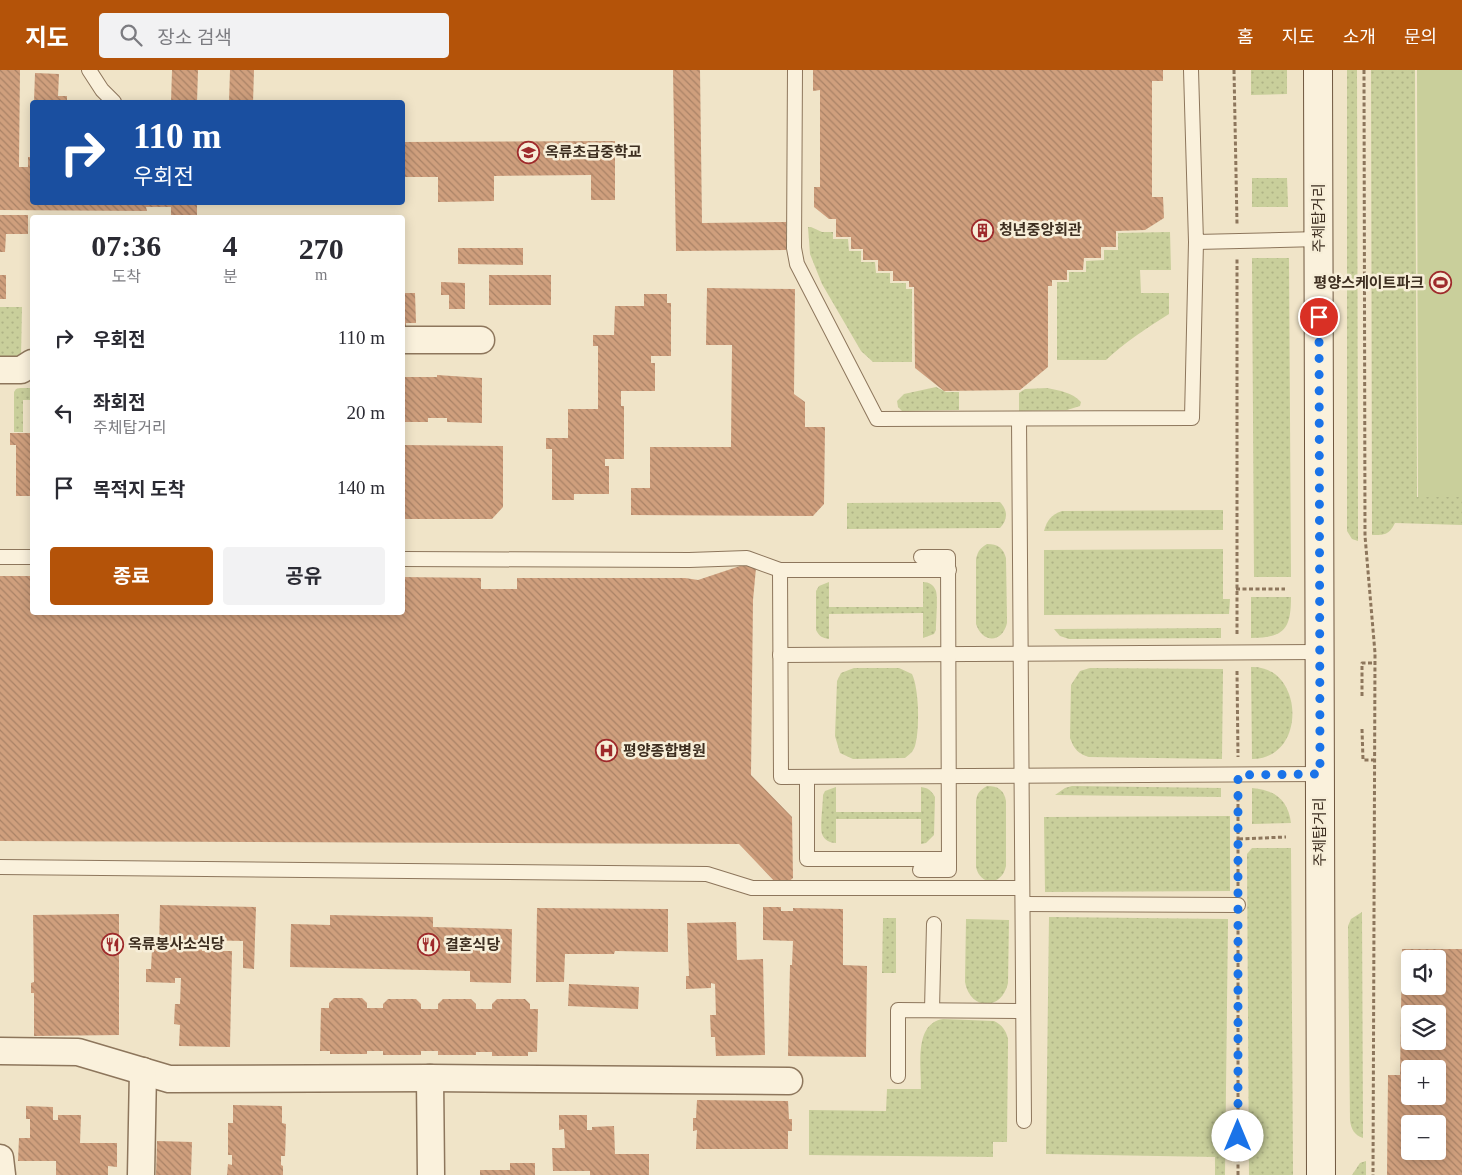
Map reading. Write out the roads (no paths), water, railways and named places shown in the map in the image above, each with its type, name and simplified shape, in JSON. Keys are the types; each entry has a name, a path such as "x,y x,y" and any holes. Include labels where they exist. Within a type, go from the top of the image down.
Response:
{"main road":[{"name":"주체탑거리","path":"1318,70 1321,1175"}],"street":[{"path":"405,340 480,340"},
{"path":"0,370 21,370 30,364"},
{"path":"0,1051 78,1052 169,1079 430,1078 789,1081"},
{"path":"141,1175 142,1072"},
{"path":"430,1078 431,1175"},
{"path":"0,1158 2,1175"}],"lane":[{"path":"89,70 102,90 112,100"},
{"path":"795,70 794,248 797,264 877,419 1192,418 1196,242 1191,70"},
{"path":"1196,242 1319,238"},
{"path":"1019,419 1024,1121"},
{"path":"0,557 30,557"},
{"path":"920,870 948,870 949,859 948,557 922,557"},
{"path":"405,559 689,560 747,558 780,570 948,570"},
{"path":"780,570 781,777 1320,774"},
{"path":"780,655 1320,652"},
{"path":"807,777 808,859 949,859"},
{"path":"0,867 707,874 752,888 1022,888"},
{"path":"1023,904 1238,905"},
{"path":"932,1010 934,924"},
{"path":"898,1076 898,1010 1023,1011"}],"place":[{"name":"옥류초급중학교","path":"529,152"},
{"name":"청년중앙회관","path":"983,230"},
{"name":"평양스케이트파크","path":"1440,283"},
{"name":"평양종합병원","path":"607,751"},
{"name":"옥류봉사소식당","path":"112,944"},
{"name":"결혼식당","path":"429,945"}]}
